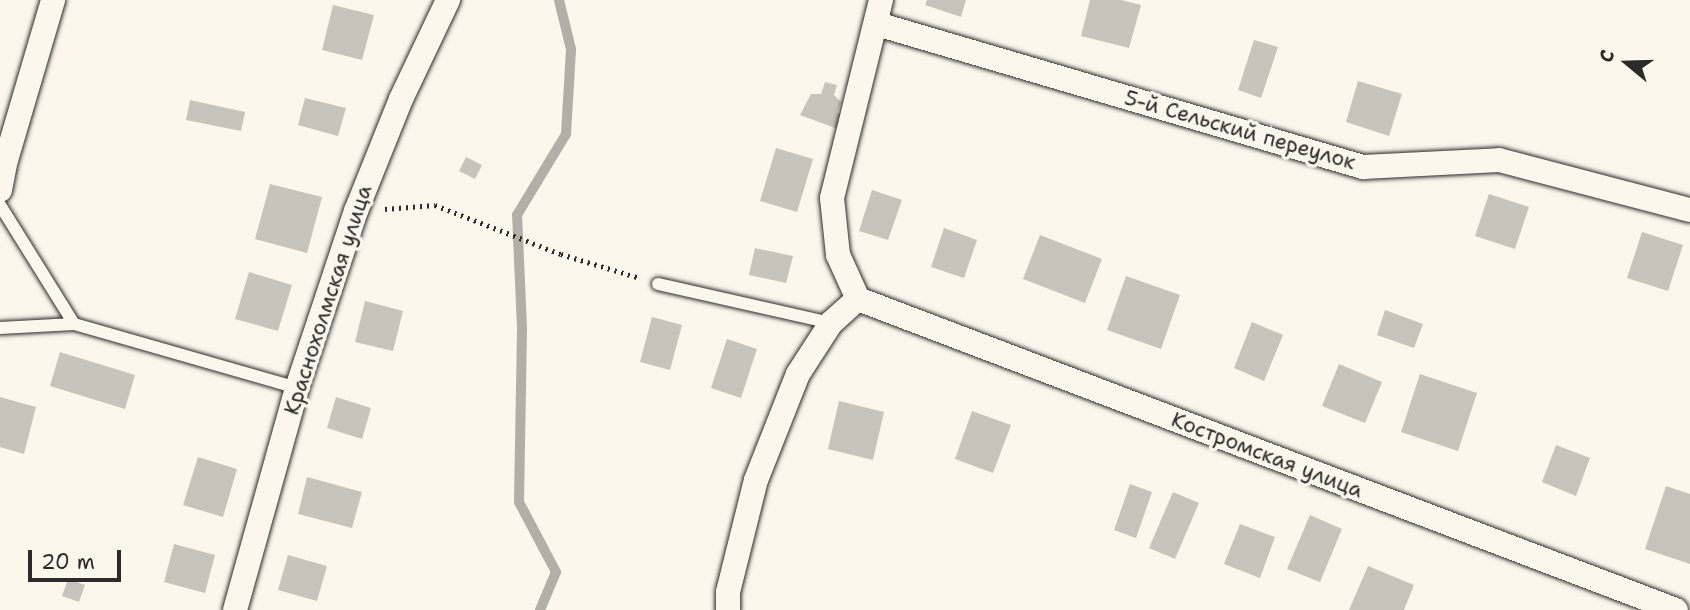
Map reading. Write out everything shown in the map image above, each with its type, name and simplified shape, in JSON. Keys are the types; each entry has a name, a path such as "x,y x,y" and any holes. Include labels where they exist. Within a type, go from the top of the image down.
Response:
{"street":[{"path":"0,190 6,160 53,0"},
{"name":"Краснохолмская улица","path":"235,610 297,388 356,211 401,99 448,0"},
{"path":"728,610 728,592 756,480 798,374 831,323 858,299 838,255 832,198 881,0"},
{"name":"5-й Сельский переулок","path":"877,24 1363,167 1499,160 1690,210"},
{"name":"Костромская улица","path":"858,299 1676,610"}],"lane":[{"path":"0,205 74,324"},
{"path":"658,284 831,323"},
{"path":"0,328 74,324 297,388"}],"path":[{"path":"356,211 435,205 561,254 658,284"}],"building":[{"path":"927,0 966,0 961,17 925,5"},
{"path":"1090,0 1121,0 1141,5 1129,48 1081,36"},
{"path":"333,5 374,15 362,60 322,50"},
{"path":"1254,40 1278,47 1261,98 1238,90"},
{"path":"1358,81 1402,94 1389,136 1346,122"},
{"path":"825,82 837,85 834,95 841,102 837,113 843,115 838,129 800,115 811,94 821,94"},
{"path":"305,98 346,108 338,136 298,125"},
{"path":"190,100 245,112 241,131 186,120"},
{"path":"776,148 813,159 797,212 760,201"},
{"path":"466,157 482,165 475,179 459,171"},
{"path":"270,184 322,197 307,253 255,239"},
{"path":"872,190 902,200 888,240 859,231"},
{"path":"1489,194 1529,207 1515,249 1475,236"},
{"path":"944,228 977,240 964,278 931,267"},
{"path":"1642,232 1683,245 1668,291 1627,278"},
{"path":"1040,235 1102,259 1085,303 1023,279"},
{"path":"755,248 793,256 786,283 749,275"},
{"path":"249,272 292,285 278,331 235,319"},
{"path":"1126,276 1180,295 1161,349 1107,330"},
{"path":"365,301 403,311 393,351 355,342"},
{"path":"1385,310 1423,324 1414,348 1377,335"},
{"path":"652,317 682,325 670,370 640,362"},
{"path":"1252,322 1283,335 1264,381 1234,368"},
{"path":"727,339 757,349 741,398 711,388"},
{"path":"60,352 135,375 125,409 50,386"},
{"path":"1339,364 1382,382 1365,423 1322,406"},
{"path":"1420,374 1477,393 1458,451 1401,432"},
{"path":"0,397 36,407 24,454 0,447"},
{"path":"336,397 371,408 362,439 327,428"},
{"path":"839,401 884,412 873,460 828,449"},
{"path":"972,411 1011,425 993,473 955,459"},
{"path":"1556,445 1590,458 1576,496 1542,482"},
{"path":"198,457 237,469 223,517 183,505"},
{"path":"307,477 362,492 352,528 298,514"},
{"path":"1130,484 1152,492 1136,538 1114,530"},
{"path":"1666,486 1690,494 1690,564 1645,549"},
{"path":"1173,492 1199,503 1175,559 1149,548"},
{"path":"1310,515 1342,529 1320,582 1287,569"},
{"path":"1240,524 1275,537 1260,578 1224,564"},
{"path":"174,544 215,555 205,593 164,582"},
{"path":"288,555 327,566 317,601 278,590"},
{"path":"1368,566 1414,585 1404,610 1349,610"},
{"path":"68,579 85,585 79,602 62,596"}],"waterway":[{"path":"540,610 556,572 519,502 522,328 517,215 566,134 571,49 559,0"}]}
